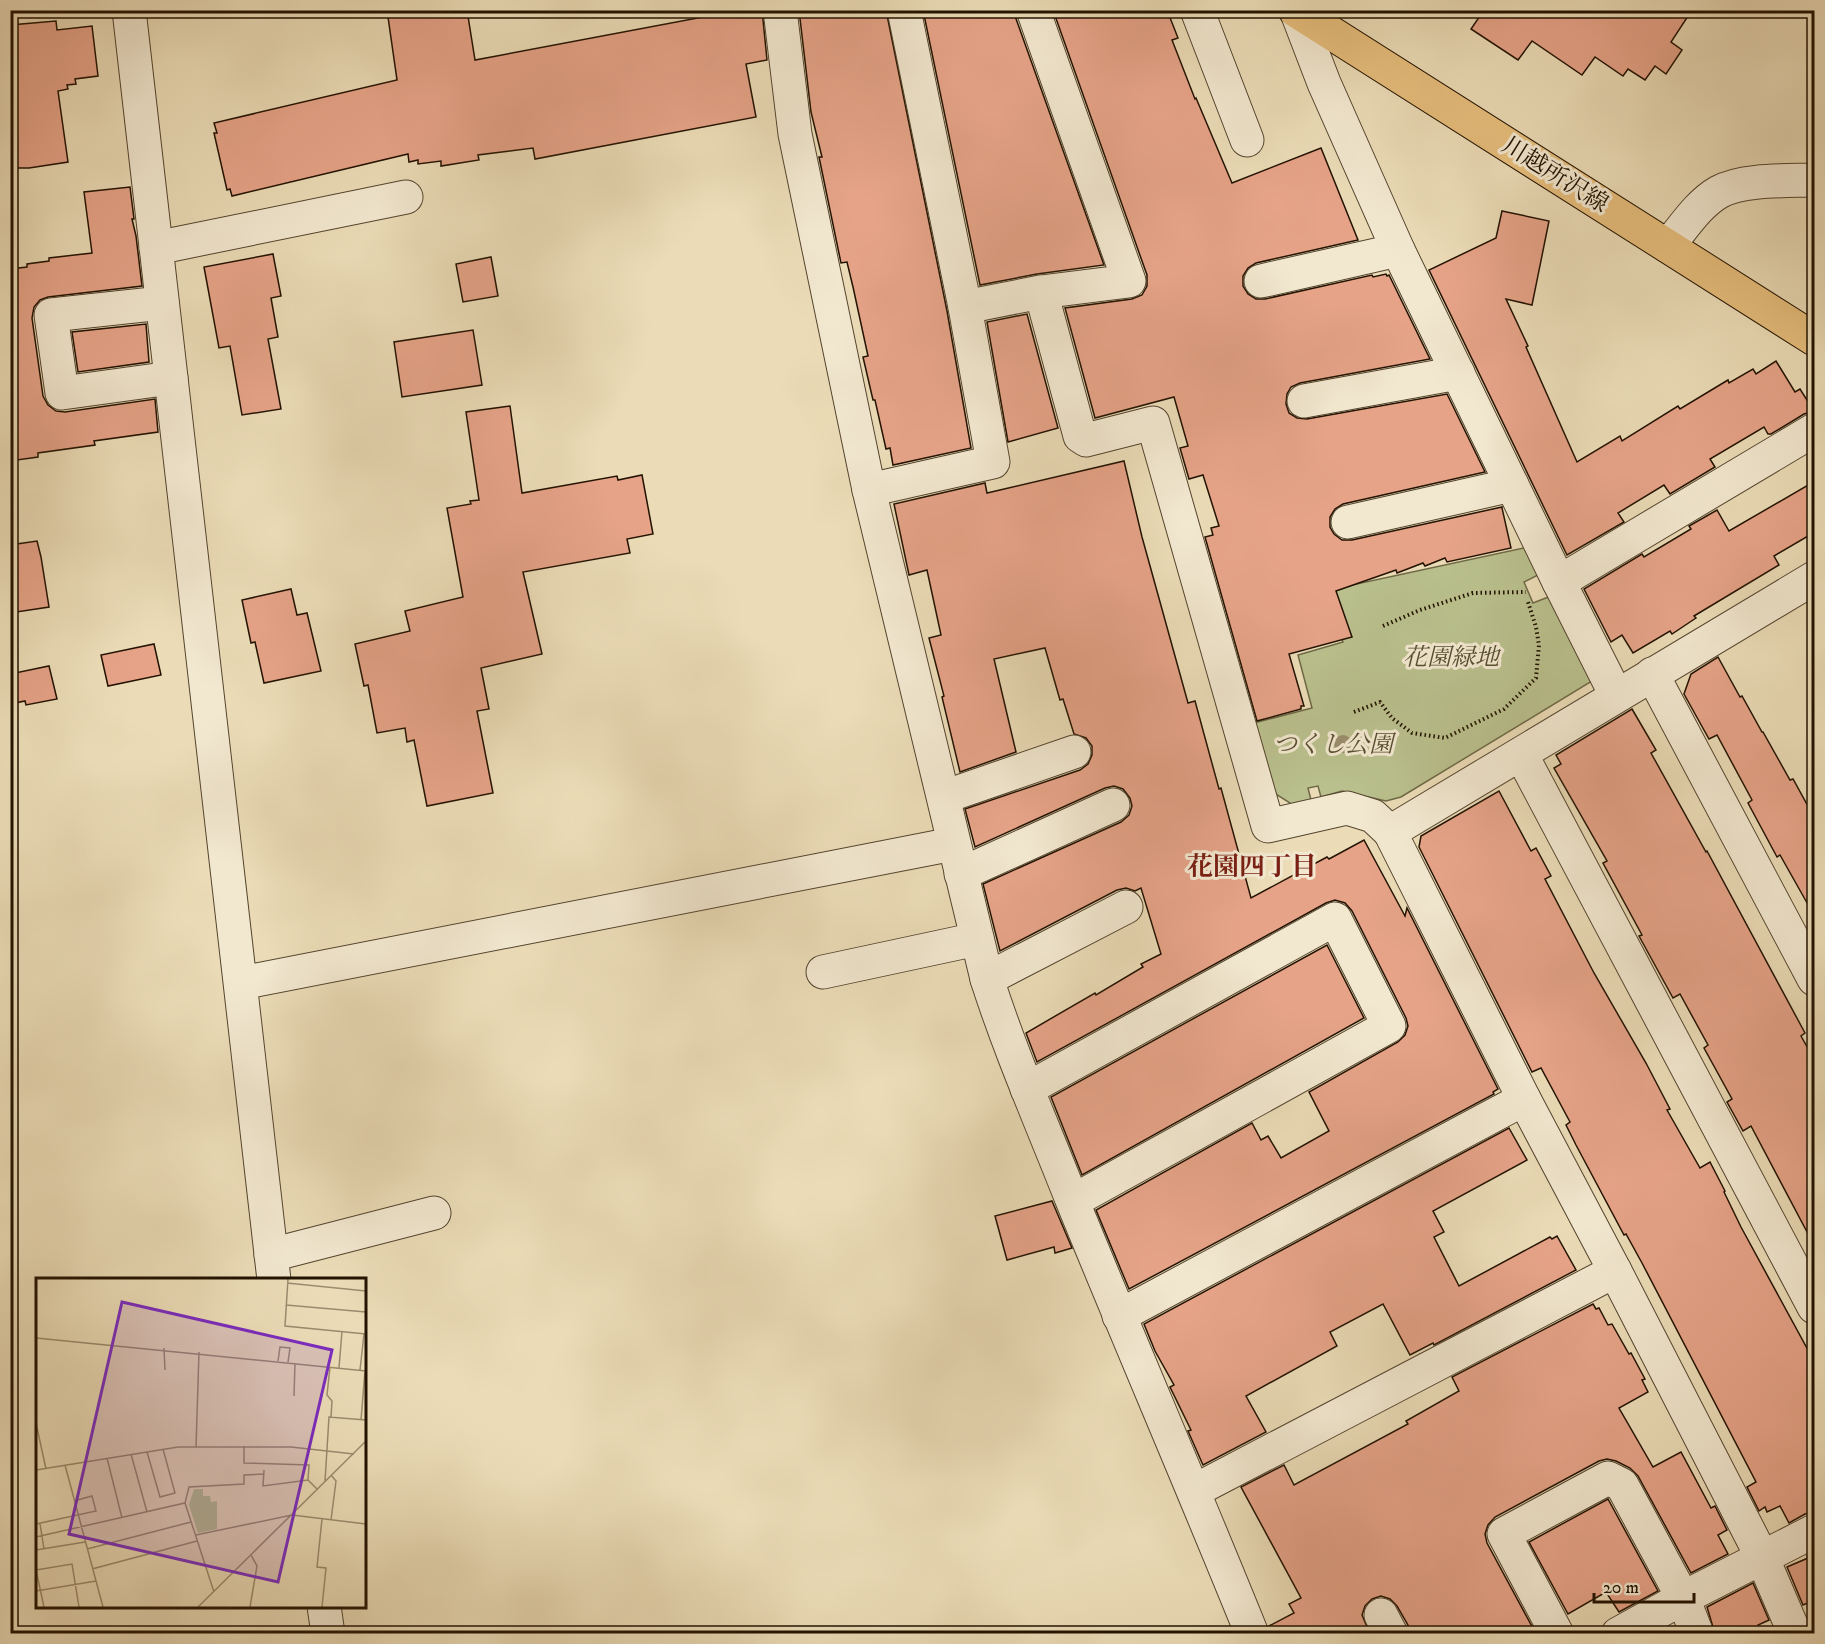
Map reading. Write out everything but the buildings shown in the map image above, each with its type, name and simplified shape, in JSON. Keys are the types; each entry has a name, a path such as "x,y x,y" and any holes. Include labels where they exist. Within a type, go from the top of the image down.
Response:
{"main road":[{"name":"川越所沢線","path":"1296,11 1815,339"}],"street":[{"path":"129,10 273,1267 434,1213"},
{"path":"780,10 795,134 868,490 987,979 1027,1089 1251,1634"},
{"path":"868,490 993,462 965,307 904,10"},
{"path":"965,307 1041,292 1129,280 1033,10"},
{"path":"1197,10 1247,140"},
{"path":"1296,11 1324,83 1398,250 1616,695"},
{"path":"1668,246 1700,208 1718,192 1738,184 1815,180"},
{"path":"156,248 406,197"},
{"path":"1261,280 1398,250"},
{"path":"1041,292 1080,436 1086,440 1153,423 1268,826 1347,808 1373,816 1390,832 1524,1099 1762,1557 1795,1634"},
{"path":"162,303 51,315 62,393 171,378"},
{"path":"1304,401 1458,372"},
{"path":"1558,580 1815,430"},
{"path":"1348,522 1512,485"},
{"path":"1390,832 1815,578"},
{"path":"1652,674 1815,979"},
{"path":"944,797 1074,752"},
{"path":"1521,754 1815,1307"},
{"path":"241,983 957,859 1113,805"},
{"path":"987,979 1126,907"},
{"path":"1027,1089 1335,919 1389,1026 1073,1201"},
{"path":"823,972 977,939"},
{"path":"1119,1316 1524,1099"},
{"path":"1194,1491 1615,1271"},
{"path":"1557,1634 1503,1534 1608,1478 1622,1485 1683,1598 1697,1634"},
{"path":"1618,1634 1815,1531"},
{"path":"324,1608 328,1634"}],"path":[{"path":"1383,626 1420,610 1473,594 1526,592 1558,580"},
{"path":"1354,712 1380,702 1392,718 1412,733 1445,738 1504,709 1536,678 1539,645 1526,592"}],"green space":[{"name":"花園緑地","path":"1528,547 1542,573 1524,582 1533,603 1551,596 1592,681 1401,797 1386,801 1342,791 1321,797 1318,786 1308,788 1311,800 1293,805 1271,791 1254,723 1312,708 1298,655 1343,642 1324,591"}],"district":[{"name":"花園四丁目","path":"1252,867"}],"park label":[{"name":"つくし公園","path":"1333,745"}]}
